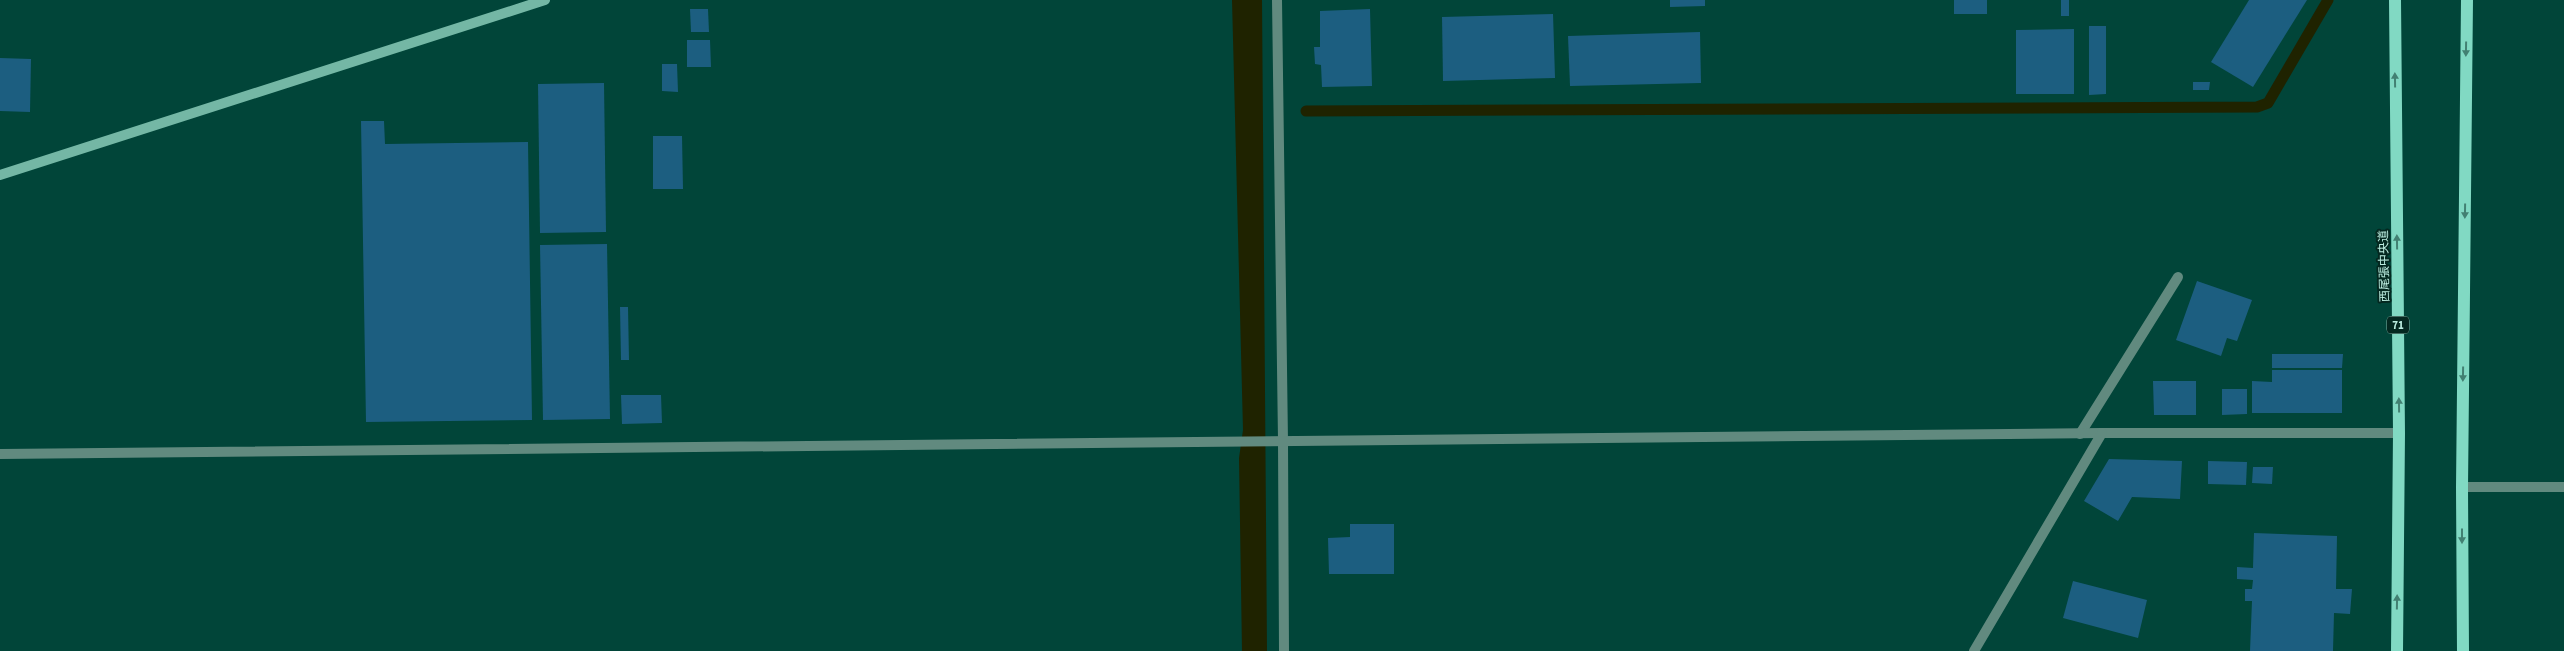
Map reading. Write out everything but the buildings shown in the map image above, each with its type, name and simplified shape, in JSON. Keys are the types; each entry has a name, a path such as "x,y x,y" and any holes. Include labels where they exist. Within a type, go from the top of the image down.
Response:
{"main road":[{"name":"西尾張中央道","path":"2395,0 2399,433 2397,651"},
{"path":"2463,651 2462,487 2467,0"}],"street":[{"path":"0,175 545,0"},
{"path":"1277,0 1284,441 1284,651"},
{"path":"2080,434 2178,277"},
{"path":"0,454 2102,433 2399,433"},
{"path":"1974,651 2102,433"},
{"path":"2462,487 2564,486"}],"shaded area":[{"path":"1232,0 1262,0 1267,651 1242,651 1239,458 1243,430"}],"waterway":[{"path":"1306,111 2257,107 2268,103 2328,0"}]}
